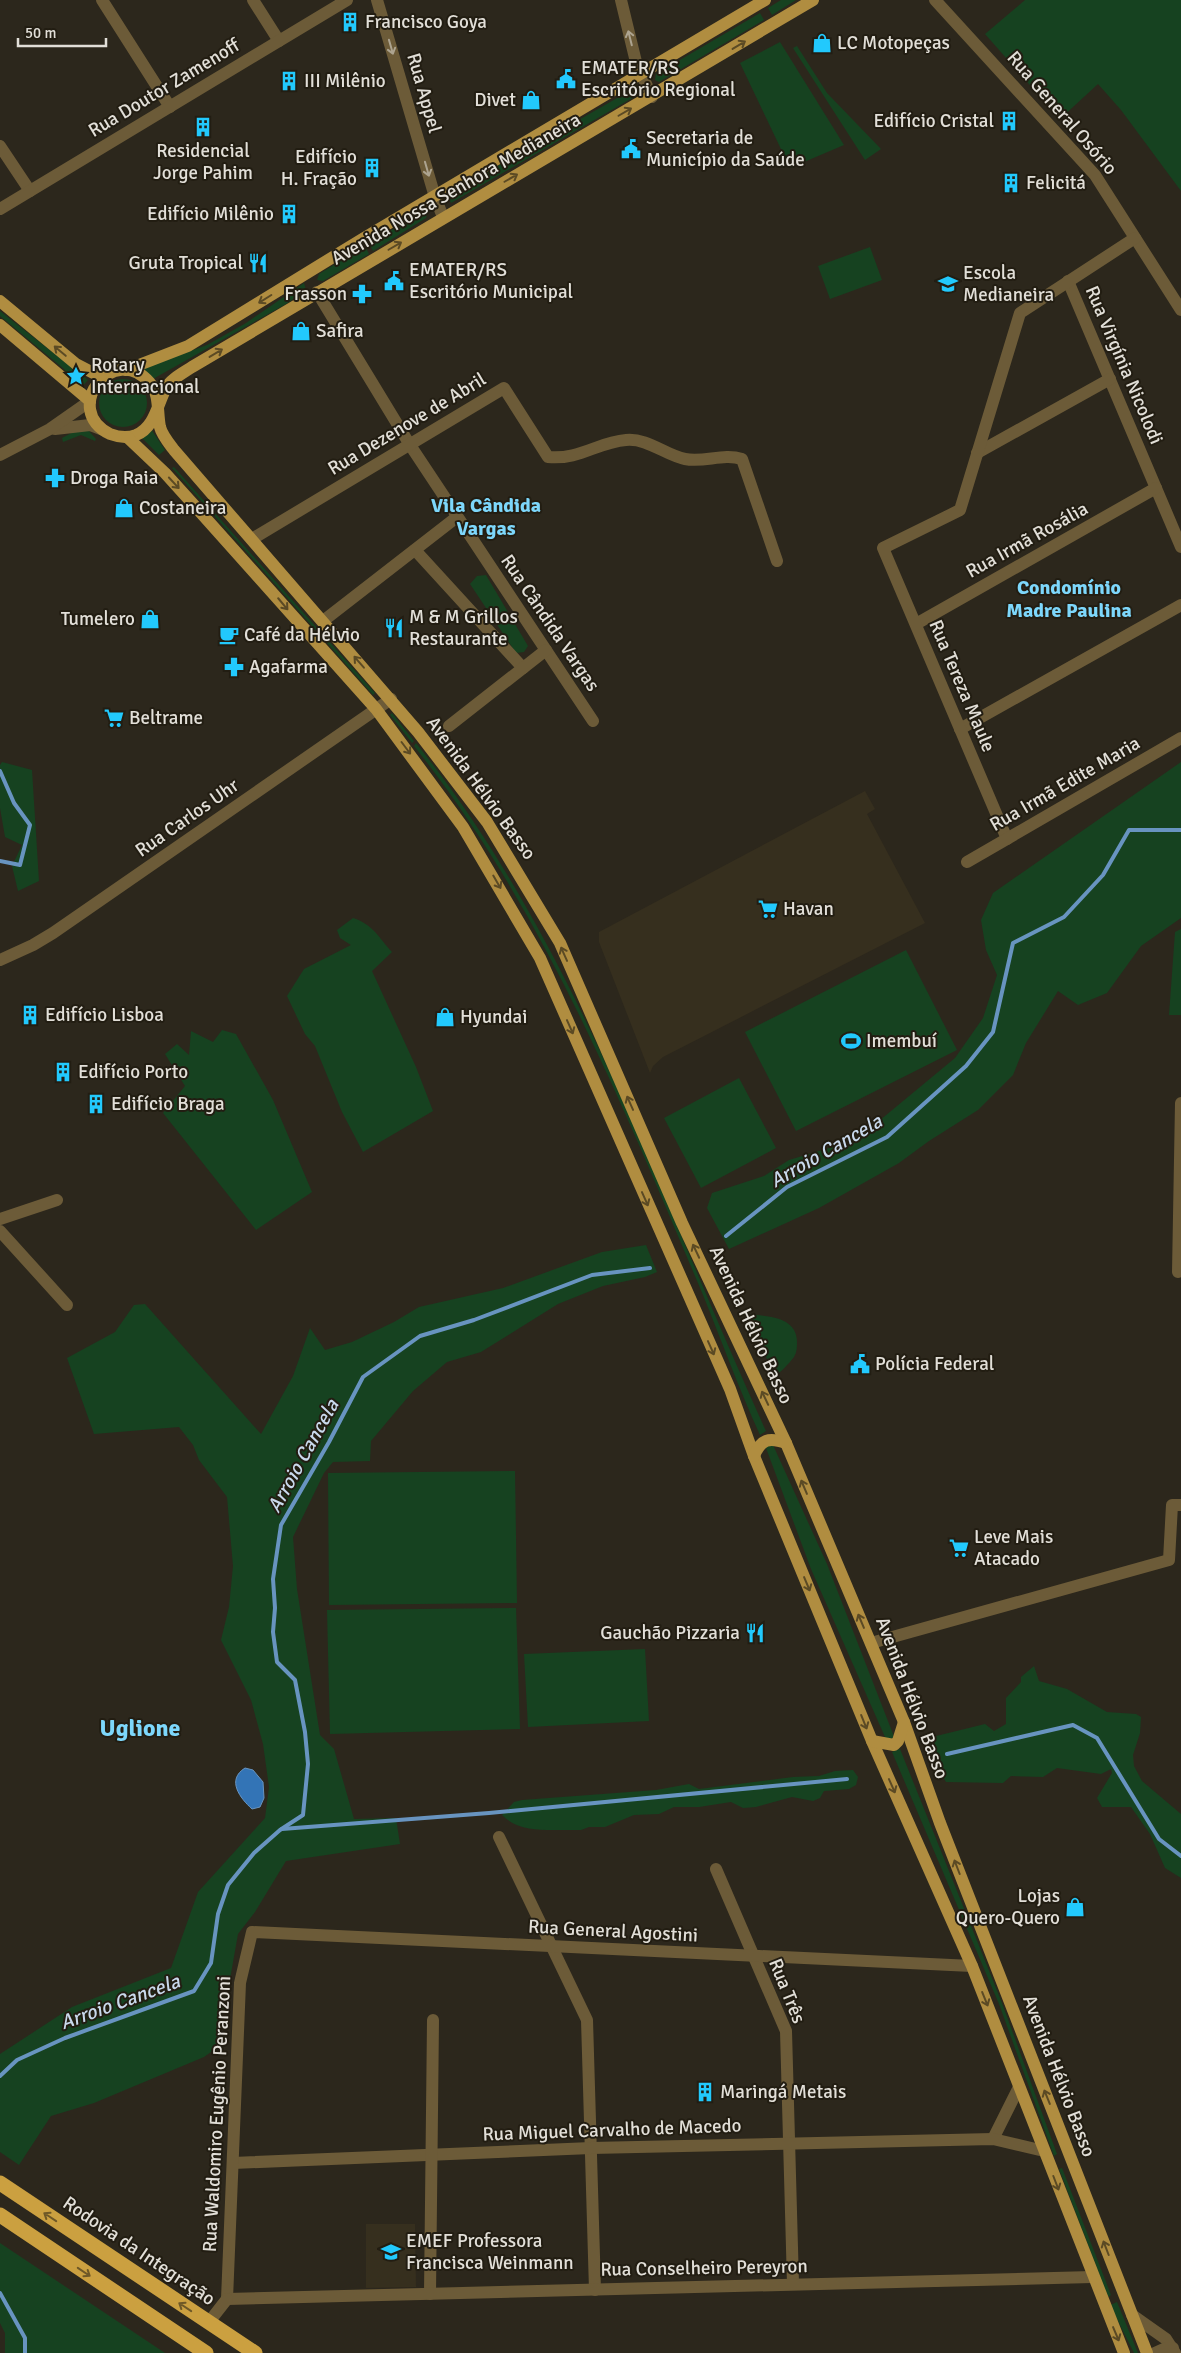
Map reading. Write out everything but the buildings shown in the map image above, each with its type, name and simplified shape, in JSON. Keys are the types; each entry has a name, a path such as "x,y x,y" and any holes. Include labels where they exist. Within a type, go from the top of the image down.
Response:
{"highway":[{"name":"Rodovia da Integração","path":"0,2183 255,2353"},
{"path":"0,2215 206,2353"}],"main road":[{"name":"Avenida Nossa Senhora Medianeira","path":"126,370 188,346 765,0"},
{"name":"Avenida Nossa Senhora Medianeira","path":"158,409 166,387 177,377 317,292 652,97 813,0"},
{"path":"306,274 317,292"},
{"path":"0,301 76,364 101,377"},
{"path":"0,325 90,401"},
{"path":"126,370 140,374 151,384 156,395 158,409 146,428 137,435 127,437 114,435 103,430 94,420 90,401 94,387 101,377 112,372 126,370"},
{"name":"Avenida Hélvio Basso","path":"158,409 163,435 174,450 391,699 487,822 560,944 682,1223 786,1443 904,1722 940,1823 1147,2353"},
{"name":"Avenida Hélvio Basso","path":"127,437 165,473 238,553 376,710 463,827 540,958 730,1389 754,1456 872,1741 972,1966 1092,2277 1124,2353"},
{"path":"754,1456 757,1448 766,1439 772,1438 786,1443"},
{"path":"872,1741 894,1745 898,1741 904,1722"}],"street":[{"path":"102,0 170,107"},
{"path":"253,0 279,41"},
{"name":"Rua Doutor Zamenoff","path":"0,209 347,0"},
{"name":"Rua Appel","path":"377,0 435,197 444,218"},
{"path":"621,0 636,62 652,97"},
{"name":"Rua General Osório","path":"935,0 1095,174 1181,310"},
{"path":"0,146 30,191"},
{"path":"978,453 1020,313 1135,238"},
{"name":"Rua Virgínia Nicolodi","path":"1068,281 1181,547"},
{"name":"Rua Cândida Vargas","path":"317,292 410,445 593,721"},
{"path":"978,453 1110,379"},
{"name":"Rua Dezenove de Abril","path":"252,539 504,388 548,457 564,458 626,440 640,441 685,459 732,456 742,459 777,561"},
{"path":"0,455 50,429 90,401"},
{"path":"50,429 90,425 103,430"},
{"name":"Rua Tereza Maule","path":"978,453 960,510 883,548 1007,839"},
{"name":"Rua Irmã Rosália","path":"916,624 1156,488"},
{"path":"323,621 457,517"},
{"path":"415,550 523,668"},
{"path":"960,729 1181,605"},
{"path":"449,726 546,650"},
{"name":"Rua Carlos Uhr","path":"0,960 33,945 53,933 391,699"},
{"name":"Rua Irmã Edite Maria","path":"967,862 1181,738"},
{"path":"1178,1272 1181,1103"},
{"path":"0,1219 57,1200"},
{"path":"0,1231 68,1305"},
{"path":"871,1643 1169,1560 1172,1505 1181,1505"},
{"path":"499,1837 587,2020 595,2290"},
{"name":"Rua Três","path":"716,1869 786,2031 793,2284"},
{"name":"Rua General Agostini","path":"252,1932 972,1966"},
{"name":"Rua Waldomiro Eugênio Peranzoni","path":"227,2299 240,1983 252,1932"},
{"path":"430,2294 433,2020"},
{"path":"993,2139 1019,2087"},
{"name":"Rua Miguel Carvalho de Macedo","path":"232,2163 591,2148 993,2139 1044,2151"},
{"name":"Rua Conselheiro Pereyron","path":"227,2299 1092,2277"},
{"path":"209,2322 227,2299"},
{"path":"1132,2315 1160,2334 1174,2350"},
{"path":"1155,2353 1166,2348 1174,2350"}],"shaded area":[{"path":"865,791 875,809 867,814 925,923 663,1057 653,1066 650,1073 599,942 599,932"},
{"name":"EMEF Professora Francisca Weinmann","path":"366,2224 415,2224 416,2287 366,2288"}],"green space":[{"path":"781,0 796,0 772,15 768,8"},
{"path":"1025,0 1181,0 1181,191 1121,110 1098,84 1060,119 985,34"},
{"path":"760,13 764,20 659,82 655,80 656,74"},
{"path":"780,42 844,145 790,168 740,63"},
{"path":"797,46 827,93 881,149 865,160 793,48"},
{"path":"640,85 643,90 641,93 451,203 447,195"},
{"path":"425,211 428,212 426,218 373,251 369,243"},
{"path":"365,246 369,254 323,281 317,280 319,274"},
{"path":"870,247 882,280 830,299 818,266"},
{"path":"304,283 306,290 286,304 153,379 143,368 207,345 246,323"},
{"path":"0,311 88,380 80,389 64,369 0,316"},
{"path":"118,379 128,379 140,386 147,398 147,408 140,420 128,427 118,427 110,423 103,416 99,408 99,398 103,390 110,383"},
{"path":"79,429 88,430 96,439 95,441 81,435 63,442 62,438"},
{"path":"151,429 165,450 159,455 141,437"},
{"path":"174,467 375,693 373,695 172,468"},
{"path":"486,575 528,646 524,652 516,653 470,584 477,576"},
{"path":"392,713 414,741 412,743 390,715"},
{"path":"416,743 473,820 523,902 569,988 612,1076 766,1431 760,1435 642,1152 577,1010 541,941 502,874 460,808 414,746"},
{"path":"2,762 32,770 39,881 18,891 12,866 22,845 5,837 0,808 0,765"},
{"path":"1181,762 1181,918 1141,946 1107,993 1078,1005 1058,991 1026,1043 1013,1075 978,1110 929,1141 899,1163 819,1208 729,1249 707,1208 712,1193 764,1176 789,1160 856,1140 955,1058 983,1018 997,975 986,950 981,920 993,893"},
{"path":"353,918 371,928 392,952 372,971 416,1067 433,1111 363,1152 342,1112 315,1046 305,1034 287,996 304,969 351,945 340,938 337,930"},
{"path":"1181,929 1181,1015 1169,1015 1175,932"},
{"name":"Imembuí","path":"906,950 957,1050 796,1131 745,1032"},
{"path":"222,1030 236,1034 273,1100 312,1192 256,1230 163,1113 185,1086 165,1054 177,1044 189,1055 191,1031 213,1042"},
{"path":"739,1078 776,1148 701,1188 664,1118"},
{"path":"646,1245 657,1272 645,1277 603,1286 558,1304 481,1352 447,1362 413,1391 371,1441 370,1461 333,1462 324,1473 293,1537 297,1589 320,1735 334,1749 354,1819 396,1818 400,1844 286,1861 255,1912 238,1934 218,2047 204,2057 94,2103 51,2116 19,2165 0,2152 0,2054 72,2007 171,1968 198,1892 265,1818 269,1787 263,1744 251,1700 221,1640 229,1607 233,1566 227,1497 199,1460 193,1445 179,1427 94,1434 67,1358 115,1332 134,1305 145,1304 261,1434 293,1376 310,1328 325,1350 352,1342 394,1322 419,1307 503,1288 602,1252"},
{"path":"747,1314 779,1319 786,1322 796,1333 797,1346 795,1355 775,1377"},
{"path":"767,1444 773,1445 827,1564 893,1734 893,1738 889,1740 885,1737 811,1569 766,1448"},
{"path":"515,1471 517,1603 329,1605 328,1473"},
{"path":"516,1608 520,1729 330,1734 327,1610"},
{"path":"645,1649 649,1721 528,1727 524,1654"},
{"path":"1034,1666 1039,1681 1067,1689 1107,1712 1136,1714 1141,1717 1140,1733 1133,1755 1134,1766 1142,1781 1181,1814 1181,1878 1165,1868 1150,1834 1131,1807 1102,1807 1097,1798 1112,1773 1111,1769 1101,1774 1057,1768 1043,1777 1011,1776 1003,1783 946,1782 935,1763 928,1738 985,1724 994,1731 1006,1724 1006,1698 1021,1682 1021,1677"},
{"path":"900,1749 1002,2003 1057,2154 1054,2156 999,2004 892,1752"},
{"path":"853,1770 858,1777 856,1785 849,1789 824,1791 820,1798 813,1801 792,1797 756,1807 743,1808 731,1802 699,1807 674,1807 659,1814 634,1815 605,1827 589,1827 581,1830 539,1830 528,1828 519,1826 502,1815 514,1802 522,1800 656,1790 689,1784 699,1789 793,1777 819,1776 835,1771"},
{"path":"1062,2168 1111,2295 1108,2297 1059,2169"},
{"path":"0,2243 165,2353 5,2353 5,2333 0,2323"},
{"path":"1117,2302 1138,2353 1134,2353 1110,2305"}],"water":[{"path":"245,1768 253,1770 263,1782 264,1798 260,1807 252,1809 243,1800 237,1789 236,1778"}],"waterway":[{"path":"0,771 14,803 30,825 20,865 0,861"},
{"name":"Arroio Cancela","path":"726,1236 787,1187 887,1137 966,1066 993,1032 1013,943 1064,917 1103,875 1129,830 1181,830"},
{"name":"Arroio Cancela","path":"0,2076 17,2060 65,2038 194,1991 211,1963 218,1914 228,1885 254,1853 280,1830 303,1815 308,1764 305,1732 295,1680 277,1662 273,1632 275,1608 273,1579 281,1525 329,1442 363,1377 420,1336 474,1320 592,1275 650,1268"},
{"path":"947,1754 1073,1725 1097,1738 1159,1839 1181,1856"},
{"path":"282,1829 489,1813 847,1779"},
{"name":"Arroio Cancela","path":"0,2293 25,2338 25,2353"}],"place":[{"name":"Francisco Goya","path":"350,22"},
{"name":"LC Motopeças","path":"822,43"},
{"name":"EMATER/RS Escritório Regional","path":"566,79"},
{"name":"III Milênio","path":"289,81"},
{"name":"Divet","path":"531,100"},
{"name":"Edifício Cristal","path":"1009,121"},
{"name":"Residencial Jorge Pahim","path":"203,127"},
{"name":"Secretaria de Município da Saúde","path":"631,149"},
{"name":"Edifício H. Fração","path":"372,168"},
{"name":"Felicitá","path":"1011,183"},
{"name":"Edifício Milênio","path":"289,214"},
{"name":"Gruta Tropical","path":"258,263"},
{"name":"EMATER/RS Escritório Municipal","path":"394,281"},
{"name":"Escola Medianeira","path":"948,284"},
{"name":"Frasson","path":"362,294"},
{"name":"Safira","path":"301,331"},
{"name":"Rotary Internacional","path":"76,376"},
{"name":"Droga Raia","path":"55,478"},
{"name":"Costaneira","path":"124,508"},
{"name":"Tumelero","path":"150,619"},
{"name":"M & M Grillos Restaurante","path":"394,628"},
{"name":"Café da Hélvio","path":"229,635"},
{"name":"Agafarma","path":"234,667"},
{"name":"Beltrame","path":"114,718"},
{"name":"Havan","path":"768,909"},
{"name":"Edifício Lisboa","path":"30,1015"},
{"name":"Hyundai","path":"445,1017"},
{"name":"Imembuí","path":"851,1041"},
{"name":"Edifício Porto","path":"63,1072"},
{"name":"Edifício Braga","path":"96,1104"},
{"name":"Polícia Federal","path":"860,1364"},
{"name":"Leve Mais Atacado","path":"959,1548"},
{"name":"Gauchão Pizzaria","path":"755,1633"},
{"name":"Lojas Quero-Quero","path":"1075,1907"},
{"name":"Maringá Metais","path":"705,2092"},
{"name":"EMEF Professora Francisca Weinmann","path":"391,2252"}],"district":[{"name":"Vila Cândida Vargas","path":"486,516"},
{"name":"Condomínio Madre Paulina","path":"1069,598"},
{"name":"Uglione","path":"140,1728"}]}
